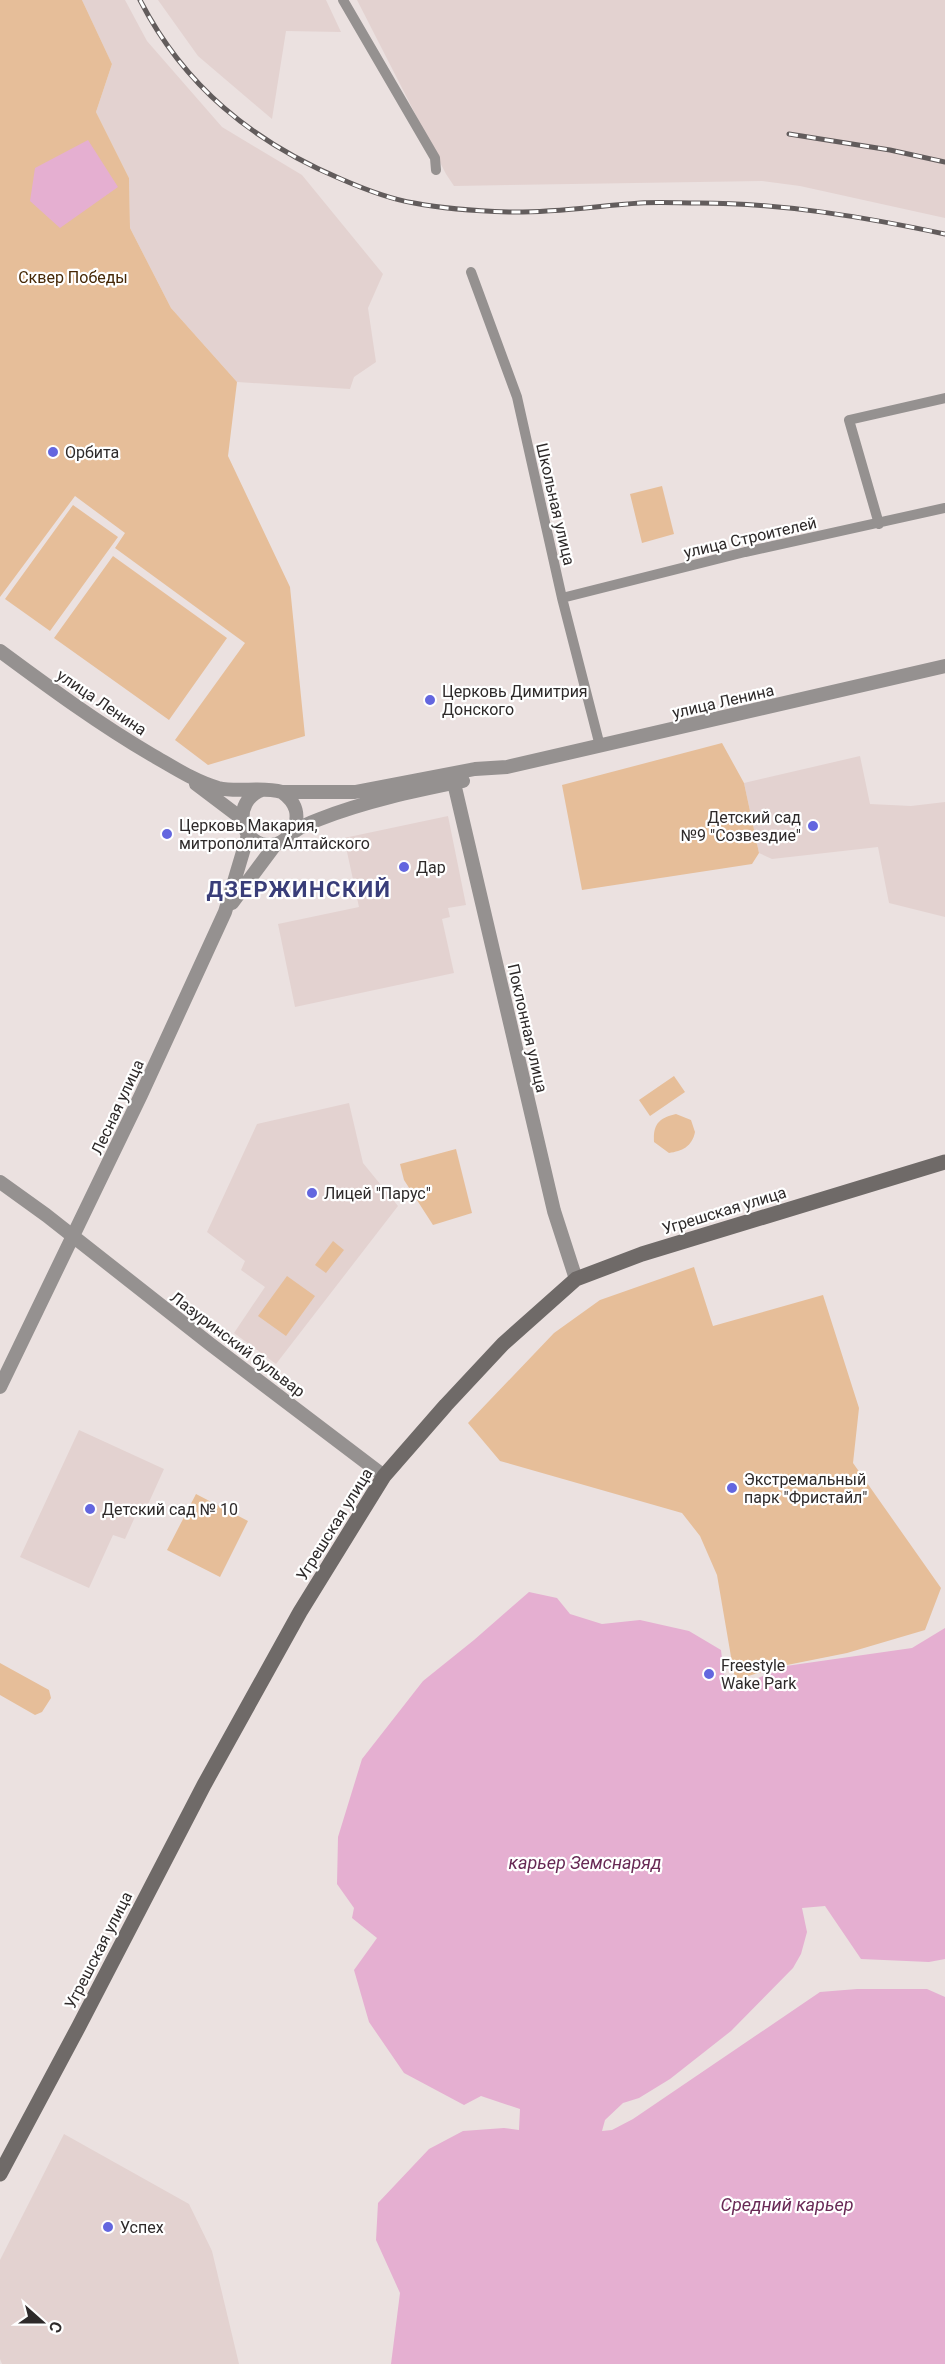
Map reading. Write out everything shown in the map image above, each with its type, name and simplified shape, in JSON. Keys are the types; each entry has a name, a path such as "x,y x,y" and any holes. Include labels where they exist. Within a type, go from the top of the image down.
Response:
{"main road":[{"name":"Угрешская улица","path":"0,2174 243,1713 300,1612 384,1476 446,1405 503,1344 576,1279 642,1254 945,1162"}],"street":[{"path":"343,0 435,158 436,170"},
{"name":"Школьная улица","path":"471,272 517,397 562,598 600,746"},
{"path":"879,524 849,420 945,398"},
{"name":"улица Строителей","path":"562,598 745,552 945,508"},
{"name":"улица Ленина","path":"0,651 105,728 188,776 241,818 248,835"},
{"name":"улица Ленина","path":"225,912 275,845 316,820 359,804 478,778 507,767 945,666"},
{"name":"улица Ленина","path":"188,776 227,789 356,792 476,769 507,767"},
{"name":"Поклонная улица","path":"454,783 554,1211 576,1279"},
{"path":"241,818 246,801 256,792 265,789"},
{"path":"282,792 290,797 297,811 293,832"},
{"path":"248,835 255,842 275,845"},
{"name":"Лесная улица","path":"0,1388 141,1095 225,912 248,835"},
{"name":"Лазуринский бульвар","path":"0,1182 384,1476"}],"shaded area":[{"path":"82,0 125,0 147,41 222,127 302,175 383,274 368,308 376,362 354,377 350,389 237,382 171,308 130,228 129,178 96,112 112,64"},
{"path":"158,0 326,0 341,32 286,31 272,119 198,56"},
{"path":"357,0 945,0 945,218 800,186 762,181 454,186"},
{"path":"860,756 870,804 911,806 945,802 945,917 889,903 878,847 772,859 759,853 744,783"},
{"path":"448,816 466,905 448,908 450,917 442,919 454,973 295,1007 278,924 359,907 344,838"},
{"path":"349,1103 363,1163 398,1206 276,1364 234,1333 265,1287 241,1270 245,1261 207,1232 257,1124"},
{"name":"Детский сад № 10","path":"79,1430 164,1469 145,1511 139,1508 125,1539 113,1535 89,1588 20,1557"},
{"name":"Успех","path":"64,2134 189,2204 212,2251 239,2364 2,2364 0,2359 0,2260"}],"green space":[{"name":"Сквер Победы","path":"0,0 82,0 112,64 96,112 129,178 130,228 171,308 237,382 228,456 290,587 305,736 208,765 175,740 245,643 115,548 125,533 75,496 0,597"},
{"path":"662,486 674,534 642,543 630,494"},
{"path":"73,505 118,537 50,631 5,599"},
{"path":"113,556 227,638 169,720 54,638"},
{"path":"722,743 744,783 759,853 752,864 582,890 562,785"},
{"path":"674,1076 685,1092 650,1116 639,1100"},
{"path":"676,1114 691,1120 695,1132 692,1141 686,1147 669,1153 654,1142 655,1131 661,1120"},
{"path":"456,1149 472,1213 433,1225 404,1180 400,1164"},
{"path":"333,1241 344,1250 326,1273 315,1265"},
{"name":"Экстремальный парк \"Фристайл\"","path":"694,1267 713,1326 823,1295 859,1408 853,1463 941,1588 925,1630 847,1653 782,1666 735,1680 717,1575 700,1536 682,1513 500,1461 468,1423 554,1333 600,1300"},
{"path":"287,1276 315,1296 286,1336 258,1316"},
{"path":"196,1494 248,1521 220,1577 167,1550"},
{"path":"0,1663 49,1690 51,1698 42,1712 35,1715 0,1695"}],"water":[{"path":"88,140 118,187 60,228 30,201 35,168"},
{"path":"529,1592 557,1598 570,1614 602,1624 640,1620 689,1631 721,1650 726,1692 786,1666 912,1648 945,1628 945,1959 929,1962 861,1959 825,1906 802,1908 807,1932 801,1954 793,1968 731,2031 670,2079 639,2098 623,2103 605,2120 602,2131 612,2130 633,2119 820,1992 857,1989 927,1989 945,1997 945,2364 391,2364 400,2293 376,2240 378,2203 429,2149 463,2131 504,2128 519,2130 520,2109 481,2096 464,2105 404,2073 369,2022 354,1970 377,1938 352,1918 354,1908 337,1884 338,1837 362,1759 423,1681"}],"railway":[{"path":"140,0 158,31 200,85 250,129 309,164 350,183 386,196 437,207 509,212 647,203 761,205 853,217 945,234"},
{"path":"789,134 890,150 945,162"}],"place":[{"name":"Орбита","path":"53,452"},
{"name":"Церковь Димитрия Донского","path":"430,700"},
{"name":"Детский сад №9 \"Созвездие\"","path":"813,826"},
{"name":"Церковь Макария, митрополита Алтайского","path":"167,834"},
{"name":"Дар","path":"404,867"},
{"name":"Лицей \"Парус\"","path":"312,1193"},
{"name":"Экстремальный парк \"Фристайл\"","path":"732,1488"},
{"name":"Детский сад № 10","path":"90,1509"},
{"name":"Freestyle Wake Park","path":"709,1674"},
{"name":"Успех","path":"108,2227"}],"district":[{"name":"ДЗЕРЖИНСКИЙ","path":"299,889"}],"water label":[{"name":"карьер Земснаряд","path":"585,1863"},
{"name":"Средний карьер","path":"787,2205"}]}
